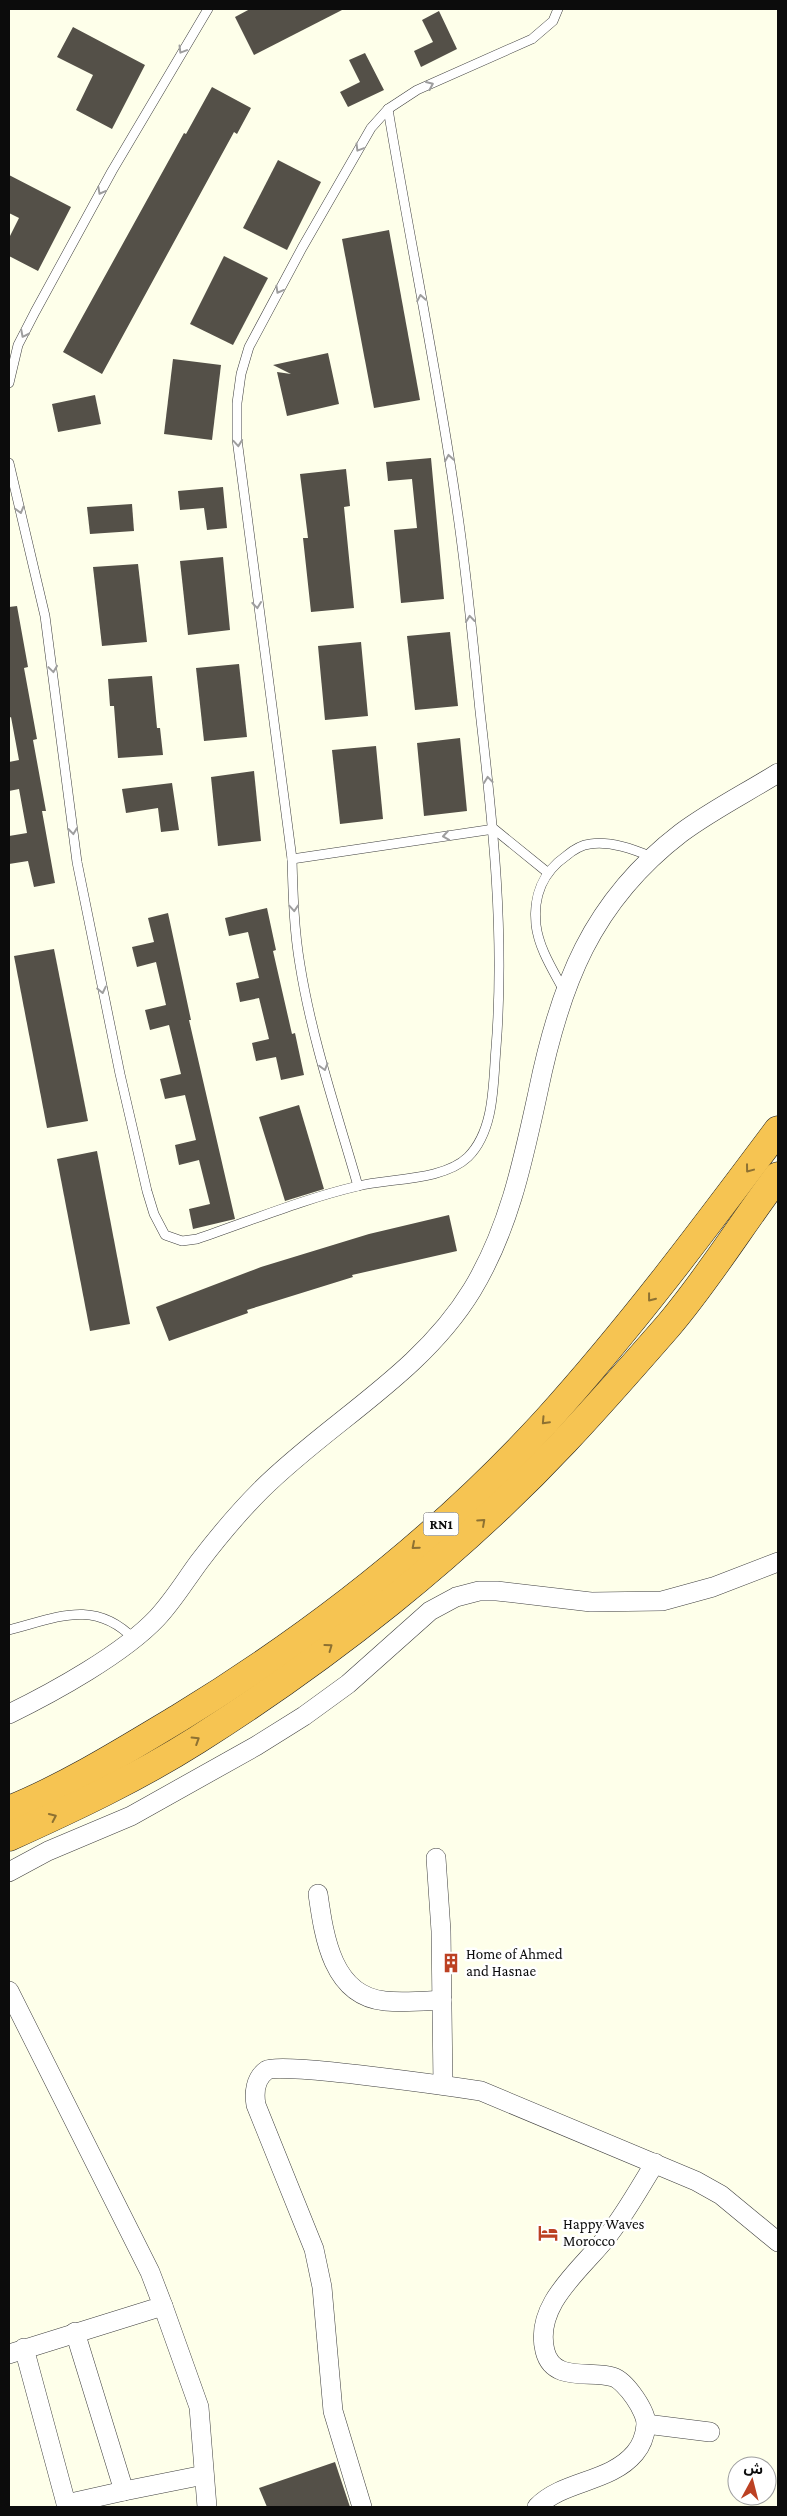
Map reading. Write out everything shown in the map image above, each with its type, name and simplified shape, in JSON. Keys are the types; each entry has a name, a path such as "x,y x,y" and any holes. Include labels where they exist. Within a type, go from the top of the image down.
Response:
{"highway":[{"name":"RN1","path":"9,1810 126,1750 220,1692 301,1638 382,1574 460,1507 546,1420 650,1300 778,1130"},
{"name":"RN1","path":"9,1837 84,1803 195,1741 280,1683 421,1577 487,1518 571,1435 670,1323 778,1176"}],"street":[{"path":"9,1714 42,1698 134,1639 158,1617 212,1545 262,1489 427,1348 472,1290 507,1218 528,1142 546,1054 564,991 590,936 605,911 652,857 720,806 778,773"},
{"path":"9,1872 48,1851 131,1816 264,1741 304,1716 348,1684 430,1611 456,1597 479,1591 497,1591 591,1602 662,1601 713,1587 778,1562"},
{"path":"436,1858 441,1931 442,2085"},
{"path":"318,1894 325,1937 332,1957 340,1973 356,1990 384,2001 442,2000"},
{"path":"9,1991 150,2272 199,2407 207,2507"},
{"path":"362,2507 333,2411 322,2287 314,2249 256,2105 255,2095 260,2076 268,2069 278,2067 481,2091 655,2163 696,2182 720,2195 778,2242"},
{"path":"537,2507 543,2500 621,2465 635,2454 641,2444 646,2424 640,2408 625,2384 614,2377 578,2375 558,2370 546,2353 543,2340 545,2323 564,2286 610,2234 655,2163"},
{"path":"163,2306 16,2351 67,2505 204,2475"},
{"path":"76,2332 124,2491"},
{"path":"646,2424 710,2432"}],"lane":[{"path":"9,383 18,345 35,312 117,162 208,9"},
{"path":"358,1186 314,1030 300,965 293,909 292,859 245,514 237,439 237,403 241,374 249,347 271,305 371,128 388,109 417,90 532,38 553,22 558,9"},
{"path":"9,463 32,553 45,616 77,862 98,971 148,1191 160,1227 165,1235 182,1241 197,1239 358,1186 415,1177 450,1168 466,1159 476,1147 490,1111 499,1014 500,955 494,829 457,508 388,109"},
{"path":"292,859 494,829 547,872"},
{"path":"564,991 541,946 536,925 536,903 547,872 576,849 588,844 630,847 652,857"},
{"path":"9,1630 50,1618 80,1614 111,1620 134,1639"}],"building":[{"path":"250,9 344,9 254,55 235,17"},
{"path":"439,11 457,49 421,67 414,51 433,42 422,20"},
{"path":"73,27 145,65 112,129 76,110 93,75 57,57"},
{"path":"365,53 384,90 348,107 340,92 360,82 349,60"},
{"path":"212,87 251,108 237,134 234,132 102,374 63,352 184,133 186,134"},
{"path":"278,160 321,182 287,250 243,228"},
{"path":"9,175 71,207 38,271 9,256 9,238 19,218 9,213"},
{"path":"389,230 420,400 374,408 342,239"},
{"path":"224,256 268,278 233,345 190,324"},
{"path":"328,353 339,404 287,416 277,372 291,374 273,365"},
{"path":"173,359 221,365 212,440 164,434"},
{"path":"95,395 101,424 58,432 52,404"},
{"path":"431,458 444,599 401,603 394,530 417,528 412,479 388,481 386,462"},
{"path":"346,469 350,506 344,507 354,608 311,612 303,538 308,538 300,474"},
{"path":"223,487 227,528 207,530 204,508 180,510 178,491"},
{"path":"132,504 134,531 90,534 87,507"},
{"path":"223,557 230,630 188,635 180,561"},
{"path":"138,564 147,642 102,646 93,567"},
{"path":"17,606 28,667 24,668 37,739 33,740 46,811 42,811 55,883 34,887 28,861 9,864 9,836 27,833 19,789 9,791 9,762 19,760 11,717 9,718 9,607"},
{"path":"450,632 458,706 415,710 407,636"},
{"path":"361,642 368,716 325,720 318,646"},
{"path":"239,664 247,737 204,741 196,668"},
{"path":"152,676 157,728 160,728 163,755 118,758 114,706 110,706 108,679"},
{"path":"460,738 467,811 424,816 417,743"},
{"path":"376,746 383,819 340,824 332,750"},
{"path":"254,771 261,841 218,846 211,777"},
{"path":"172,783 179,830 161,832 158,808 126,813 122,789"},
{"path":"267,908 276,950 273,951 292,1034 295,1033 304,1075 281,1080 276,1057 256,1061 252,1043 269,1039 259,998 240,1002 236,983 259,978 248,932 229,936 225,918"},
{"path":"168,913 191,1020 189,1020 235,1219 193,1229 189,1209 210,1204 199,1160 179,1165 175,1145 196,1140 185,1095 165,1099 160,1079 181,1074 169,1025 150,1030 145,1010 166,1005 156,962 137,967 132,947 154,942 148,918"},
{"path":"54,949 88,1121 47,1128 14,956"},
{"path":"299,1105 324,1189 285,1201 259,1117"},
{"path":"97,1151 130,1324 90,1331 57,1159"},
{"path":"449,1215 457,1251 352,1275 353,1277 247,1310 248,1313 169,1341 156,1307 261,1267 369,1234"},
{"path":"335,2462 350,2507 267,2507 259,2488"}],"place":[{"name":"Home of Ahmed and Hasnae","path":"451,1963"},
{"name":"Happy Waves Morocco","path":"548,2233"}]}
